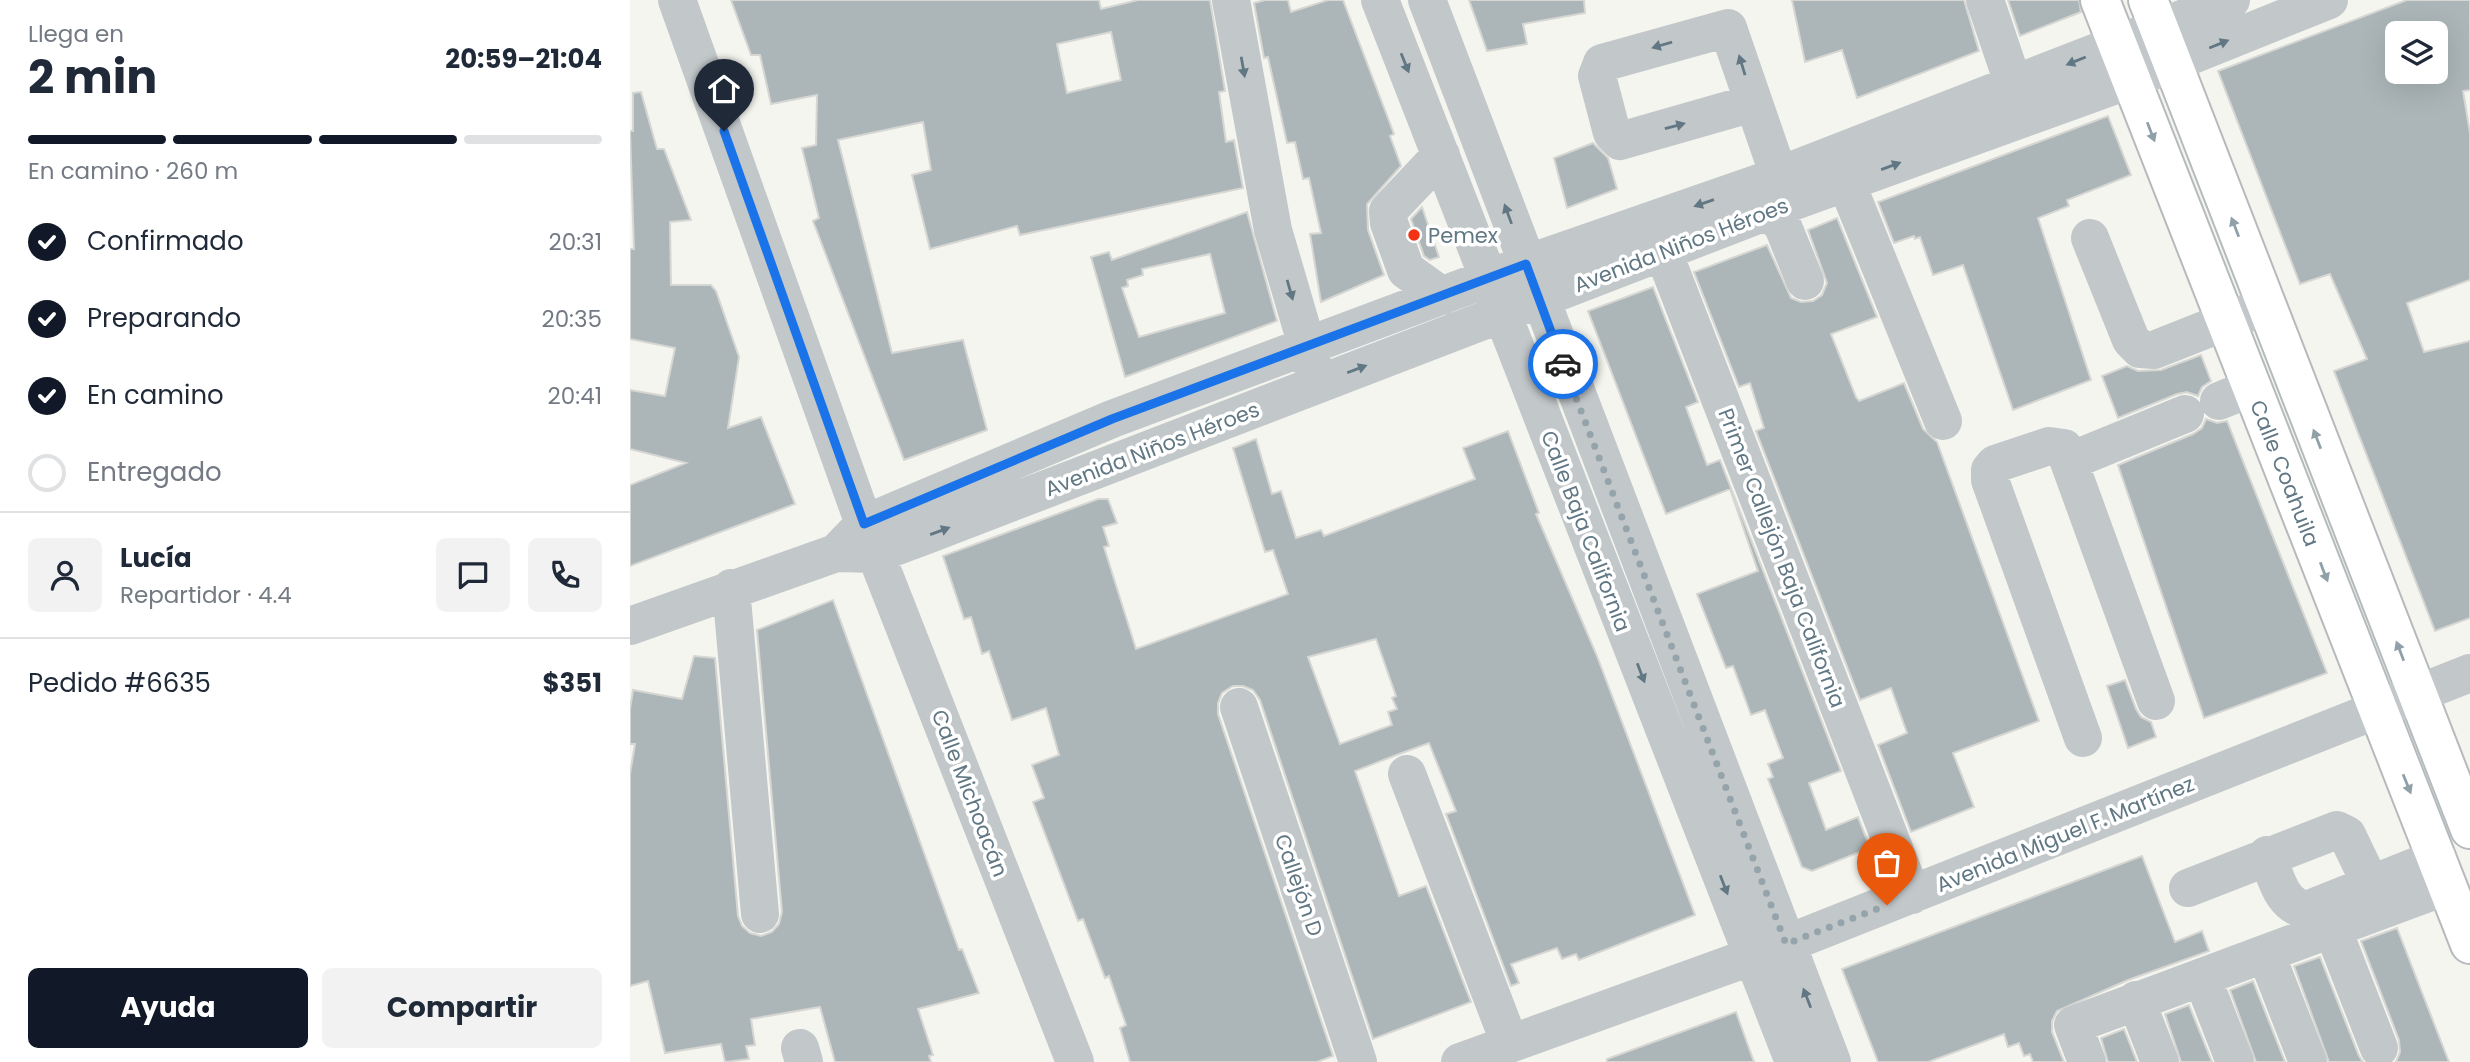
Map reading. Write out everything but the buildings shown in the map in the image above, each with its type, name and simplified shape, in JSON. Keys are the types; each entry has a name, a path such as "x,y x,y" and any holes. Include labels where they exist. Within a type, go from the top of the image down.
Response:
{"main road":[{"name":"Calle Coahuila","path":"2100,0 2224,322 2218,401 2378,709 2470,944"},
{"name":"Calle Coahuila","path":"2153,14 2470,829"}],"street":[{"name":"Calle Michoacán","path":"677,0 870,539 1075,1062"},
{"path":"1231,0 1273,230 1319,384"},
{"name":"Calle Baja California","path":"1380,0 1495,296 1769,951 1832,1062"},
{"name":"Calle Baja California","path":"1427,0 1532,281 1769,951 1794,1062"},
{"path":"1985,0 2014,86"},
{"name":"Avenida Niños Héroes","path":"1774,200 2014,86 2117,44 2153,14 2231,0"},
{"name":"Avenida Niños Héroes","path":"870,539 1127,461 1319,384 1495,296 1532,281 1658,236 1774,200 1846,182 2130,80 2329,0"},
{"path":"1742,107 1805,281"},
{"path":"1441,155 1388,211 1389,223 1406,270 1441,296"},
{"path":"1846,182 1943,421"},
{"name":"Primer Callejón Baja California","path":"1658,236 1912,895"},
{"path":"2090,238 2131,340 2140,349 2154,350 2265,306"},
{"name":"Avenida Niños Héroes","path":"630,626 870,539 1112,419 1441,296 1495,296"},
{"path":"2070,461 2218,401"},
{"path":"1112,419 1127,461"},
{"path":"2083,738 1990,480 1990,470 1995,464 2049,446 2064,448 2156,701"},
{"path":"731,588 760,914"},
{"name":"Avenida Miguel F. Martínez","path":"1460,1062 1769,951 2470,673"},
{"name":"Callejón D","path":"1240,707 1358,1062"},
{"path":"1407,774 1510,1044"},
{"path":"2188,888 2336,830 2347,835 2371,885"},
{"path":"2267,855 2287,902 2294,908 2307,910 2371,885 2442,872"},
{"path":"2087,1062 2073,1026 2136,1000 2333,930 2442,872"},
{"path":"2333,930 2379,1048"},
{"path":"2266,954 2308,1062"},
{"path":"2202,977 2235,1062"},
{"path":"2136,1000 2160,1062"}],"way so far":[{"path":"1563,364 1786,944 1887,905"}],"place":[{"name":"Pemex","path":"1414,235"}],"route":[{"path":"724,131 864,524 1112,419 1526,264 1563,364"}]}
